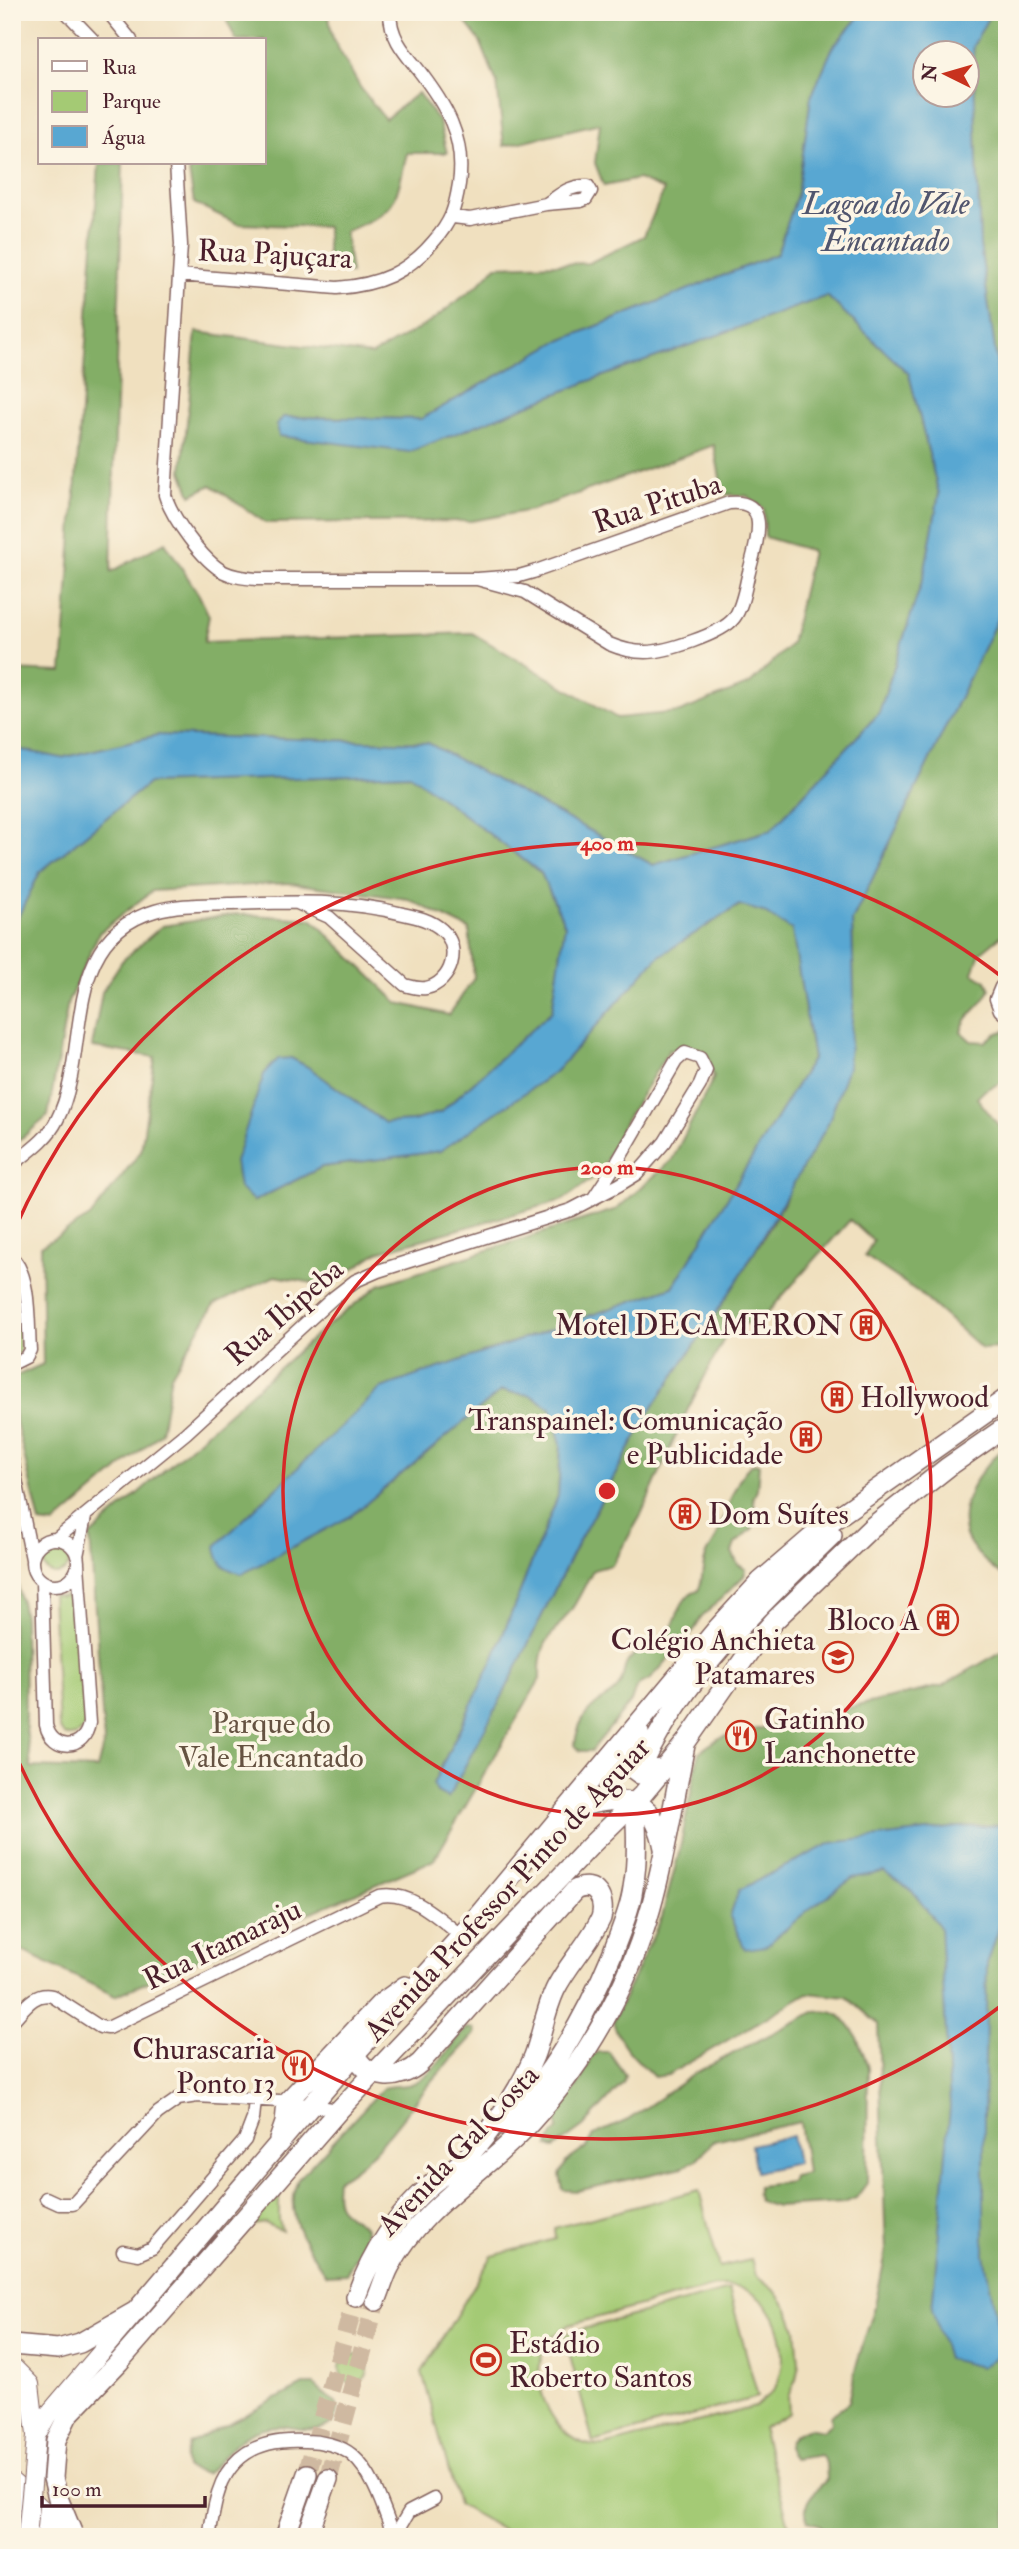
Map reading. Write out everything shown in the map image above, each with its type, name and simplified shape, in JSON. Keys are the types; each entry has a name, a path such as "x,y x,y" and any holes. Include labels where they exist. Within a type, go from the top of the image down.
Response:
{"highway":[{"path":"12,2507 46,2537"}],"main road":[{"name":"Avenida Professor Pinto de Aguiar","path":"12,2345 58,2349 80,2343 136,2311 355,2054 461,1936 716,1630 761,1581 826,1525 878,1486 1007,1398"},
{"name":"Avenida Professor Pinto de Aguiar","path":"74,2537 53,2478 56,2440 68,2415 119,2362 339,2110 634,1803 686,1742 758,1639 789,1605 872,1527 948,1467 1007,1426"},
{"path":"645,1760 666,1719 735,1633 764,1600 854,1514 878,1486"},
{"path":"650,1710 632,1748 629,1766 640,1774 664,1768"},
{"name":"Avenida Gal Costa","path":"376,2301 390,2266 425,2218 528,2125 589,2048 606,2018 637,1949 651,1906 686,1742"},
{"path":"564,1814 610,1801 634,1803 641,1806 654,1820 664,1849"},
{"path":"592,1804 598,1805 603,1814 592,1844"},
{"path":"356,2297 375,2252 401,2214 431,2184 470,2156 524,2105 547,2077 579,2025 625,1921 637,1858 636,1823"},
{"path":"356,2029 355,2054 363,2066 375,2074 385,2076 410,2072 575,1890 582,1887 596,1891 601,1896 603,1910 597,1926 561,1977 533,2059 512,2098 470,2156"},
{"path":"275,2150 285,2123 287,2102 380,2004 439,1960"},
{"path":"36,2436 47,2416 136,2311"},
{"path":"12,2366 30,2384 36,2436 27,2537"},
{"path":"285,2537 307,2474"},
{"path":"307,2537 328,2479"},
{"path":"12,2482 74,2537"}],"street":[{"path":"108,12 126,38"},
{"name":"Rua Pajuçara","path":"179,275 337,288 375,283 412,263 427,250 453,217 461,174 461,155 458,137 445,107 394,36 390,12"},
{"path":"71,16 91,38"},
{"path":"71,16 100,38"},
{"name":"Rua Pituba","path":"166,164 177,182"},
{"name":"Rua Pituba","path":"176,164 181,225 164,484 168,505 173,514 205,557 226,573 256,579 477,579 519,576 729,503 736,502 750,507 759,521 757,539 735,617 718,632 649,652 622,649 609,644 533,595 477,579"},
{"path":"453,217 470,219 546,204"},
{"path":"533,572 530,584 533,595"},
{"path":"12,1165 43,1139 56,1123 69,1080 85,984 101,952 120,929 137,917 156,910 181,906 333,901 359,904 433,923 444,932 451,943 452,965 437,983 428,988 416,989 405,985 329,917 297,903"},
{"path":"1007,985 1001,988 996,999 1000,1010 1007,1016"},
{"name":"Rua Ibipeba","path":"56,1538 186,1433 355,1281 408,1261 571,1210 593,1199 637,1174 659,1150 704,1077 706,1070 700,1058 685,1053 676,1060 593,1199"},
{"path":"12,1258 18,1264 24,1283 30,1350 26,1357 12,1364"},
{"path":"12,1460 32,1560 36,1575 42,1581 55,1585 73,1577 85,1517"},
{"path":"24,1515 32,1531 43,1542"},
{"path":"32,1560 43,1542 56,1538 69,1543 78,1560 89,1723 85,1736 69,1746 58,1744 50,1737 46,1725 42,1581"},
{"name":"Rua Itamaraju","path":"12,2021 33,2000 46,1994 100,2027 108,2028 379,1896 400,1896 417,1904 461,1936"},
{"path":"46,2198 59,2204 73,2204 158,2113 178,2099 197,2096 287,2102 339,2110"},
{"path":"123,2251 138,2254 146,2252 160,2238 245,2140 253,2119 255,2100"},
{"path":"209,2534 218,2491 230,2467 245,2452 284,2440 316,2441 351,2454 364,2469 383,2505 394,2537"},
{"path":"394,2537 409,2512 434,2499"}],"green space":[{"path":"223,12 328,12 333,39 360,87 385,119 418,93 439,122 447,153 407,153 396,196 391,204 375,218 345,232 351,273 327,271 327,227 238,224 194,203 189,172 193,164 266,164 266,100 269,93 266,89 266,38 235,38"},
{"path":"863,12 833,47 811,97 797,195 777,254 555,343 421,419 283,417 409,452 589,381 827,296 909,374 939,494 924,575 879,713 771,830 653,865 428,743 158,735 61,758 12,748 12,670 62,672 99,164 123,164 111,572 165,542 199,595 209,616 204,642 472,633 617,718 680,712 750,684 791,644 812,551 765,537 764,509 747,496 723,494 714,445 532,510 471,521 266,523 211,485 191,495 182,471 196,332 372,355 430,322 478,285 496,266 589,263 644,236 664,190 638,179 604,186 595,163 600,123 504,146 497,83 480,41 459,14"},
{"path":"991,12 1007,12 1007,433 980,245 975,108 981,108 981,38 977,38"},
{"name":"Parque do Vale Encantado","path":"1007,599 1007,931 980,953 973,973 986,981 990,989 984,1000 966,1019 961,1032 971,1041 985,1042 995,1034 1007,1030 1007,1080 985,1090 977,1098 1007,1136 1007,1340 1000,1348 982,1349 918,1292 865,1256 873,1241 850,1220 769,1311 757,1320 729,1329 685,1415 640,1517 612,1565 593,1570 575,1604 546,1643 541,1657 540,1679 434,1860 115,1996 16,1948 12,1945 12,1554 24,1617 25,1721 31,1767 97,1769 104,1742 90,1536 316,1335 379,1285 617,1209 672,1160 714,1077 703,1052 669,1050 624,1123 600,1173 563,1200 378,1252 329,1286 275,1276 214,1305 171,1375 161,1433 54,1525 40,1523 12,1405 12,1378 43,1364 41,1246 90,1217 141,1151 155,1057 92,1047 102,992 122,961 162,926 237,914 312,919 398,1003 449,1015 474,978 469,929 408,899 289,883 152,891 99,933 68,1002 48,1116 12,1146 12,929 40,872 149,783 410,774 541,873 565,925 552,1011 441,1112 413,1121 385,1123 308,1067 291,1058 254,1201 322,1167 440,1151 555,1072 658,957 740,905 763,912 792,929 813,1058 673,1287 381,1388 351,1516 501,1391 530,1395 551,1408 561,1444 558,1496 492,1662 433,1784 504,1693 577,1544 651,1410 736,1283 784,1203 854,997 852,921"},
{"path":"12,1271 16,1287 20,1347 15,1357 12,1357"},
{"path":"1007,1445 1007,1576 993,1569 970,1543 965,1529 964,1513 975,1483 984,1469"},
{"path":"754,1463 759,1464 757,1490 753,1499 757,1517 752,1529 735,1544 732,1552 738,1565 746,1569 744,1576 701,1618 695,1629 650,1680 641,1683 631,1702 591,1751 580,1751 575,1745 576,1738 587,1714 617,1688 632,1657 668,1634 682,1603 698,1591 705,1559 736,1486 747,1468"},
{"path":"56,1548 66,1551 69,1561 66,1571 56,1574 46,1571 43,1561 46,1551"},
{"path":"74,1591 86,1724 80,1733 72,1736 64,1735 59,1728 52,1595 63,1597"},
{"path":"1007,1651 1007,2537 827,2537 828,2533 820,2525 808,2521 806,2514 810,2498 827,2479 826,2463 821,2455 794,2459 788,2446 792,2438 801,2431 823,2431 831,2423 830,2416 849,2403 856,2366 875,2306 886,2252 878,2024 847,1997 808,1993 668,2075 654,2077 624,2045 613,2021 662,1917 680,1849 699,1752 719,1738 942,1686"},
{"path":"814,2012 831,2012 845,2020 856,2035 868,2068 867,2183 856,2198 844,2203 776,2207 759,2201 756,2194 758,2186 791,2182 793,2176 807,2173 800,2122 714,2141 697,2159 683,2167 577,2191 563,2190 560,2175 566,2162 587,2147 594,2135 628,2120 697,2072"},
{"path":"467,2028 474,2029 475,2034 373,2152 337,2180 339,2206 366,2228 364,2242 346,2274 326,2275 298,2228 293,2196 298,2179 383,2088 418,2081 433,2068"},
{"path":"598,2052 609,2052 625,2075 623,2083 583,2127 554,2148 548,2146 558,2129 558,2111 579,2084 592,2056"},
{"path":"279,2187 279,2220 282,2231 265,2223 246,2226"},
{"name":"Estádio Roberto Santos","path":"699,2190 719,2267 751,2260 756,2276 776,2292 787,2307 796,2328 799,2363 796,2380 788,2396 789,2413 762,2428 789,2525 743,2537 515,2537 458,2504 422,2372 492,2256 555,2239 554,2228","holes":["715,2286 739,2288 752,2293 762,2301 777,2323 783,2350 782,2363 775,2388 766,2398 755,2407 604,2446 583,2443 560,2426 544,2400 540,2385 542,2356 552,2337 569,2325"]},
{"path":"729,2290 758,2397 593,2442 564,2334"},
{"path":"354,2355 364,2359 368,2369 364,2379 354,2383 344,2379 340,2369 344,2359"},
{"path":"303,2385 314,2385 335,2402 337,2411 329,2425 314,2429 281,2426 257,2430 233,2445 205,2474 186,2468 185,2459 189,2444"}],"water":[{"name":"Lagoa do Vale Encantado","path":"863,12 991,12 977,38 911,38 911,108 975,108 980,245 1007,433 1007,599 852,921 854,997 848,1067 828,1124 736,1283 651,1410 577,1544 504,1693 448,1798 437,1792 433,1784 492,1662 558,1496 561,1444 551,1408 530,1395 501,1391 351,1516 242,1574 223,1565 216,1546 381,1388 673,1287 813,1058 792,930 763,912 739,905 658,957 555,1072 440,1151 322,1167 254,1201 239,1188 235,1162 264,1074 278,1059 291,1058 308,1067 385,1123 413,1121 441,1112 552,1011 565,925 541,873 410,774 149,783 40,872 12,929 12,748 61,758 158,735 428,743 653,865 771,830 879,713 924,575 939,494 909,374 827,296 589,381 409,452 279,436 277,425 283,417 421,419 555,343 777,254 797,195 811,97 833,47"},
{"path":"1007,1825 1007,1905 987,1964 984,2119 984,2255 1003,2352 981,2367 947,2359 932,2309 950,2107 940,1927 911,1890 884,1872 853,1878 808,1910 766,1946 745,1949 730,1917 739,1890 831,1843 958,1827"},
{"path":"792,2136 797,2163 756,2172 751,2145"}],"tunnel":[{"path":"307,2474 356,2297"},
{"path":"328,2479 376,2301"}],"place":[{"name":"Motel DECAMERON","path":"866,1325"},
{"name":"Hollywood","path":"837,1397"},
{"name":"Transpainel: Comunicação e Publicidade","path":"806,1437"},
{"name":"Dom Suítes","path":"685,1514"},
{"name":"Bloco A","path":"943,1620"},
{"name":"Colégio Anchieta Patamares","path":"838,1657"},
{"name":"Gatinho Lanchonette","path":"741,1736"},
{"name":"Churascaria Ponto 13","path":"298,2066"},
{"name":"Estádio Roberto Santos","path":"486,2360"}]}
